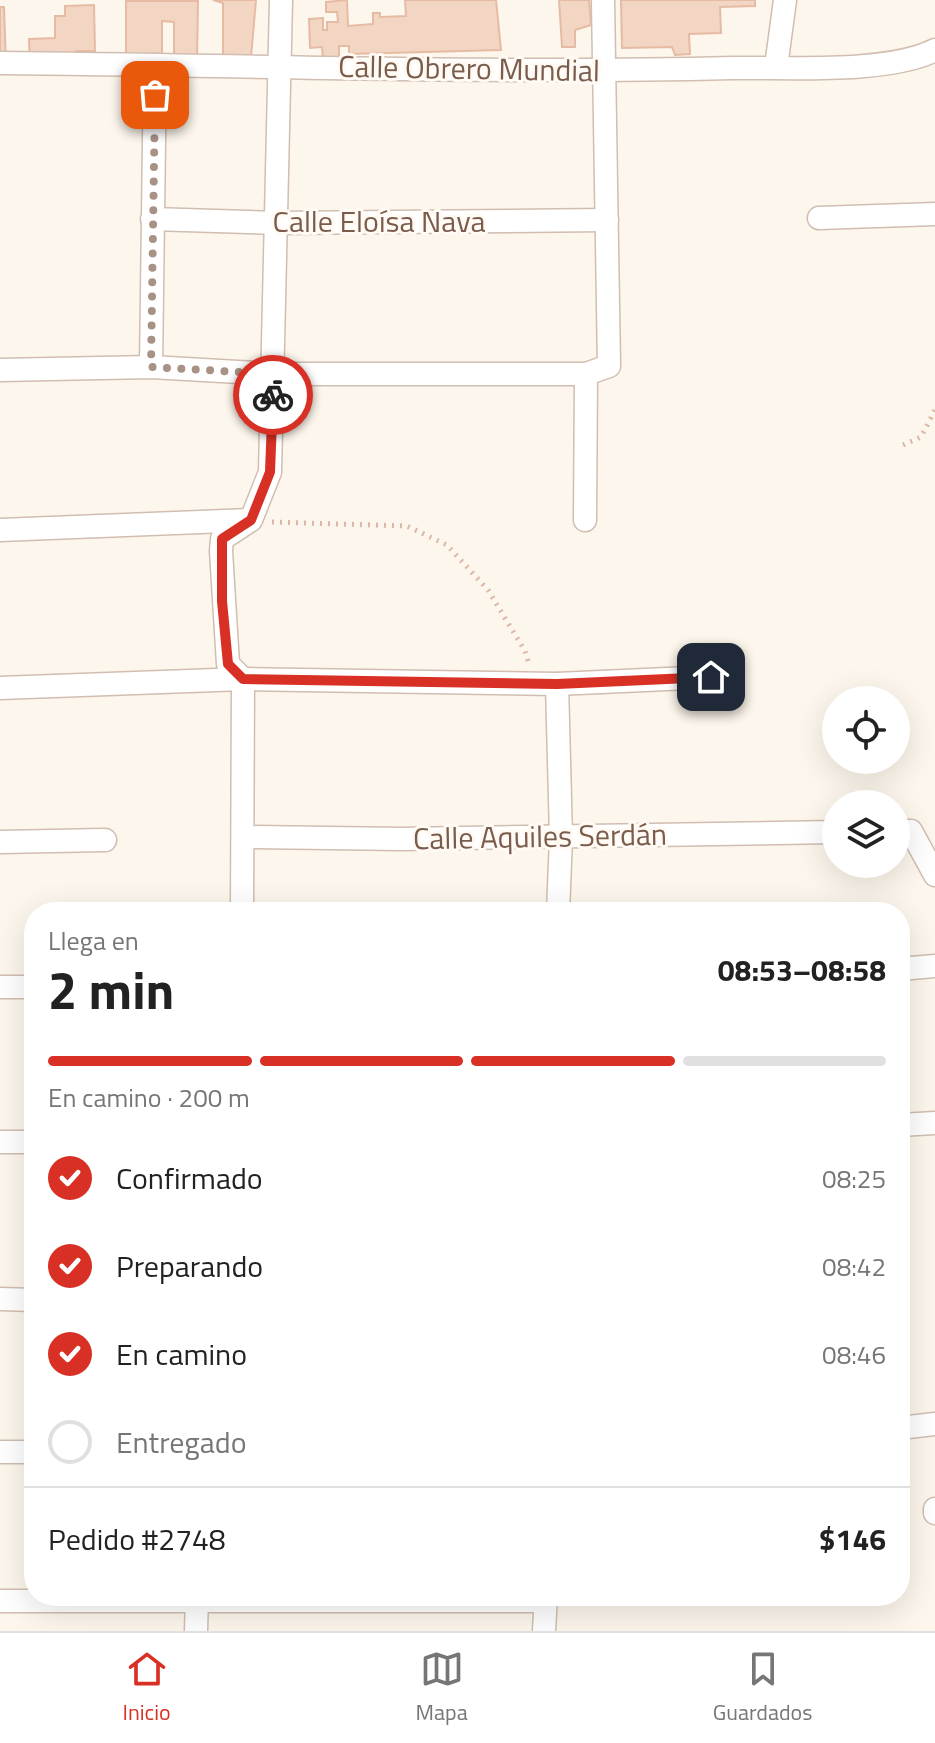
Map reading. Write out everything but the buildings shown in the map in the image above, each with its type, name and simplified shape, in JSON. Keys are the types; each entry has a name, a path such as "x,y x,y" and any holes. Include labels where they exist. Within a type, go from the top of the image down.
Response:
{"street":[{"path":"242,902 245,837 243,679 228,664 221,551 222,539 251,520 270,472 281,0"},
{"path":"0,370 151,367 274,374 586,374 609,366 603,0"},
{"path":"776,67 785,0"},
{"name":"Calle Obrero Mundial","path":"0,63 603,71 915,60 935,50"},
{"path":"151,367 155,65"},
{"path":"819,218 935,214"},
{"name":"Calle Eloísa Nava","path":"152,219 277,223 607,220"},
{"path":"585,520 586,374"},
{"path":"0,530 251,520"},
{"path":"0,688 243,679 557,684 711,677"},
{"path":"557,684 561,837 558,902"},
{"name":"Calle Aquiles Serdán","path":"245,837 561,837 822,832"},
{"path":"0,842 105,840"},
{"path":"910,840 935,875"},
{"path":"910,968 935,966"},
{"path":"0,987 24,987"},
{"path":"910,1124 935,1123"},
{"path":"0,1142 24,1142"},
{"path":"0,1299 24,1300"},
{"path":"910,1427 935,1424"},
{"path":"0,1452 24,1452"},
{"path":"0,1601 24,1601"},
{"path":"196,1631 197,1606"},
{"path":"544,1631 546,1606"}],"path":[{"path":"903,445 921,437 935,410"},
{"path":"251,520 339,527 407,526 447,545 488,590 525,651 533,683"}],"way so far":[{"path":"155,95 151,367 274,374 273,395"}],"route":[{"path":"273,395 270,472 251,520 222,539 222,601 228,664 243,679 557,684 711,677"}]}
